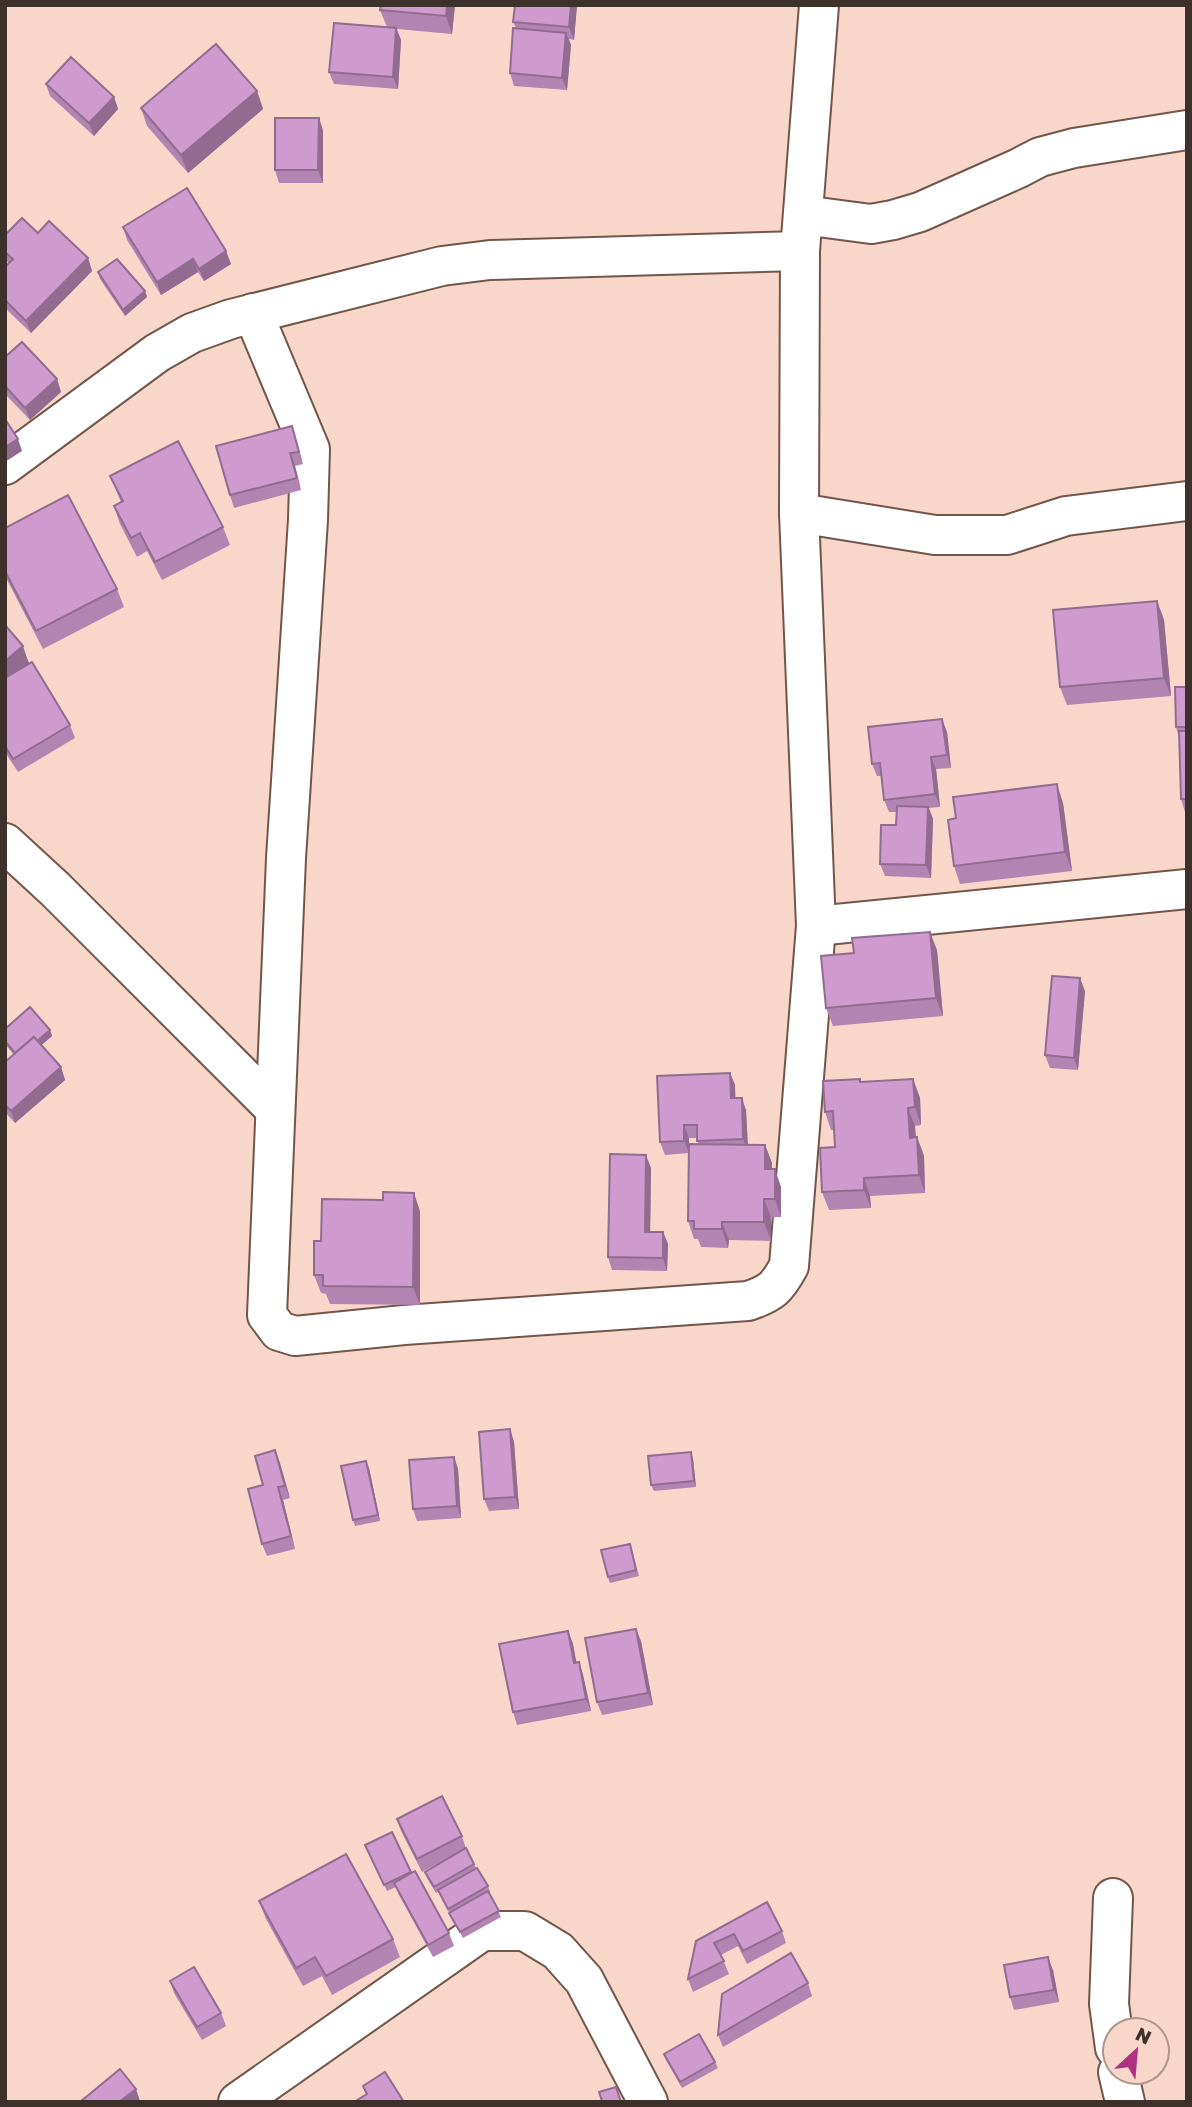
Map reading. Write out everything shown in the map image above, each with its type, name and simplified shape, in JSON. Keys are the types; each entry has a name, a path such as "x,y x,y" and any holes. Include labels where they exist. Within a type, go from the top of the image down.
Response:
{"street":[{"path":"253,313 310,449 308,520 286,858 267,1315 279,1331 295,1336 404,1325 748,1301 766,1294 778,1286 789,1266 816,926 799,513 801,233 819,5"},
{"path":"5,464 157,353 192,332 231,319 442,266 801,233 893,220 920,212 1040,157 1074,148 1187,130"},
{"path":"799,513 935,535 1007,535 1066,516 1187,501"},
{"path":"5,843 275,1109"},
{"path":"816,926 1187,889"},
{"path":"1111,2016 1113,1898"},
{"path":"238,2102 482,1931 525,1931 558,1951 584,1980 648,2102"}],"building":[{"path":"381,5 447,5 446,16 380,10"},
{"path":"515,5 571,5 569,27 513,22"},
{"path":"334,23 396,28 393,77 329,72"},
{"path":"513,28 566,33 562,78 510,73"},
{"path":"216,44 257,91 181,155 141,108"},
{"path":"71,57 114,97 89,123 46,84"},
{"path":"275,118 319,118 318,170 275,170"},
{"path":"187,188 226,251 199,269 193,259 157,282 123,227"},
{"path":"22,218 38,233 49,221 88,258 26,321 5,300 5,267 13,259 5,252 5,235"},
{"path":"117,259 145,291 123,310 98,272"},
{"path":"22,342 57,379 25,408 5,386 5,357"},
{"path":"5,419 18,439 5,447"},
{"path":"292,426 299,452 290,453 297,478 230,495 216,446"},
{"path":"178,441 223,527 155,562 140,533 131,538 114,506 123,501 110,476"},
{"path":"68,495 117,589 36,631 5,571 5,528"},
{"path":"1157,601 1164,678 1060,687 1053,610"},
{"path":"5,625 23,646 5,661"},
{"path":"32,662 70,725 13,759 5,746 5,678"},
{"path":"1175,687 1187,687 1187,727 1176,727"},
{"path":"942,719 947,755 931,757 935,794 884,800 880,763 872,764 868,727"},
{"path":"1179,731 1187,731 1187,799 1181,799"},
{"path":"1057,784 1065,852 954,866 948,820 956,818 953,797"},
{"path":"897,806 928,807 926,865 880,864 881,825 896,825"},
{"path":"930,932 936,998 826,1008 821,956 854,953 852,938"},
{"path":"1052,976 1080,978 1074,1058 1045,1055"},
{"path":"30,1007 50,1030 37,1041 34,1037 15,1053 5,1041 5,1029"},
{"path":"34,1037 61,1067 11,1111 5,1105 5,1062"},
{"path":"730,1073 731,1098 742,1098 743,1139 697,1141 697,1125 684,1125 684,1141 660,1142 657,1076"},
{"path":"860,1079 860,1082 913,1079 915,1107 908,1108 910,1138 917,1137 919,1175 864,1178 864,1190 822,1192 820,1148 835,1147 833,1111 825,1112 823,1081"},
{"path":"689,1144 765,1145 765,1169 775,1169 775,1199 764,1199 764,1222 722,1222 722,1229 694,1229 694,1221 688,1221"},
{"path":"610,1154 646,1155 645,1232 663,1232 663,1258 608,1257"},
{"path":"383,1192 414,1193 413,1287 323,1286 323,1275 314,1275 314,1241 321,1241 322,1199 383,1200"},
{"path":"510,1429 515,1497 484,1499 479,1432"},
{"path":"275,1450 285,1486 278,1487 291,1536 262,1544 248,1489 263,1485 255,1456"},
{"path":"691,1452 694,1481 651,1485 648,1456"},
{"path":"454,1457 457,1506 413,1509 409,1460"},
{"path":"366,1461 378,1515 353,1520 341,1466"},
{"path":"630,1544 636,1570 608,1577 601,1550"},
{"path":"636,1629 648,1693 597,1702 585,1638"},
{"path":"568,1631 574,1663 579,1662 586,1699 513,1712 499,1644"},
{"path":"442,1796 462,1836 417,1859 397,1819"},
{"path":"392,1832 411,1872 384,1885 365,1845"},
{"path":"466,1848 474,1864 434,1887 425,1872"},
{"path":"346,1854 393,1939 326,1976 315,1957 296,1968 259,1901"},
{"path":"477,1868 488,1886 448,1909 438,1890"},
{"path":"415,1871 449,1933 428,1945 394,1883"},
{"path":"488,1891 499,1911 460,1932 449,1913"},
{"path":"767,1902 782,1931 743,1951 734,1934 714,1943 724,1961 688,1979 696,1941"},
{"path":"791,1953 808,1983 718,2035 722,1994"},
{"path":"1048,1957 1054,1990 1010,1997 1004,1965"},
{"path":"194,1967 221,2013 197,2027 170,1981"},
{"path":"699,2034 715,2062 680,2082 664,2054"},
{"path":"120,2069 136,2089 119,2102 80,2102"},
{"path":"385,2072 404,2102 354,2102 367,2094 363,2086"},
{"path":"616,2087 621,2102 599,2102 602,2101 599,2092"}]}
